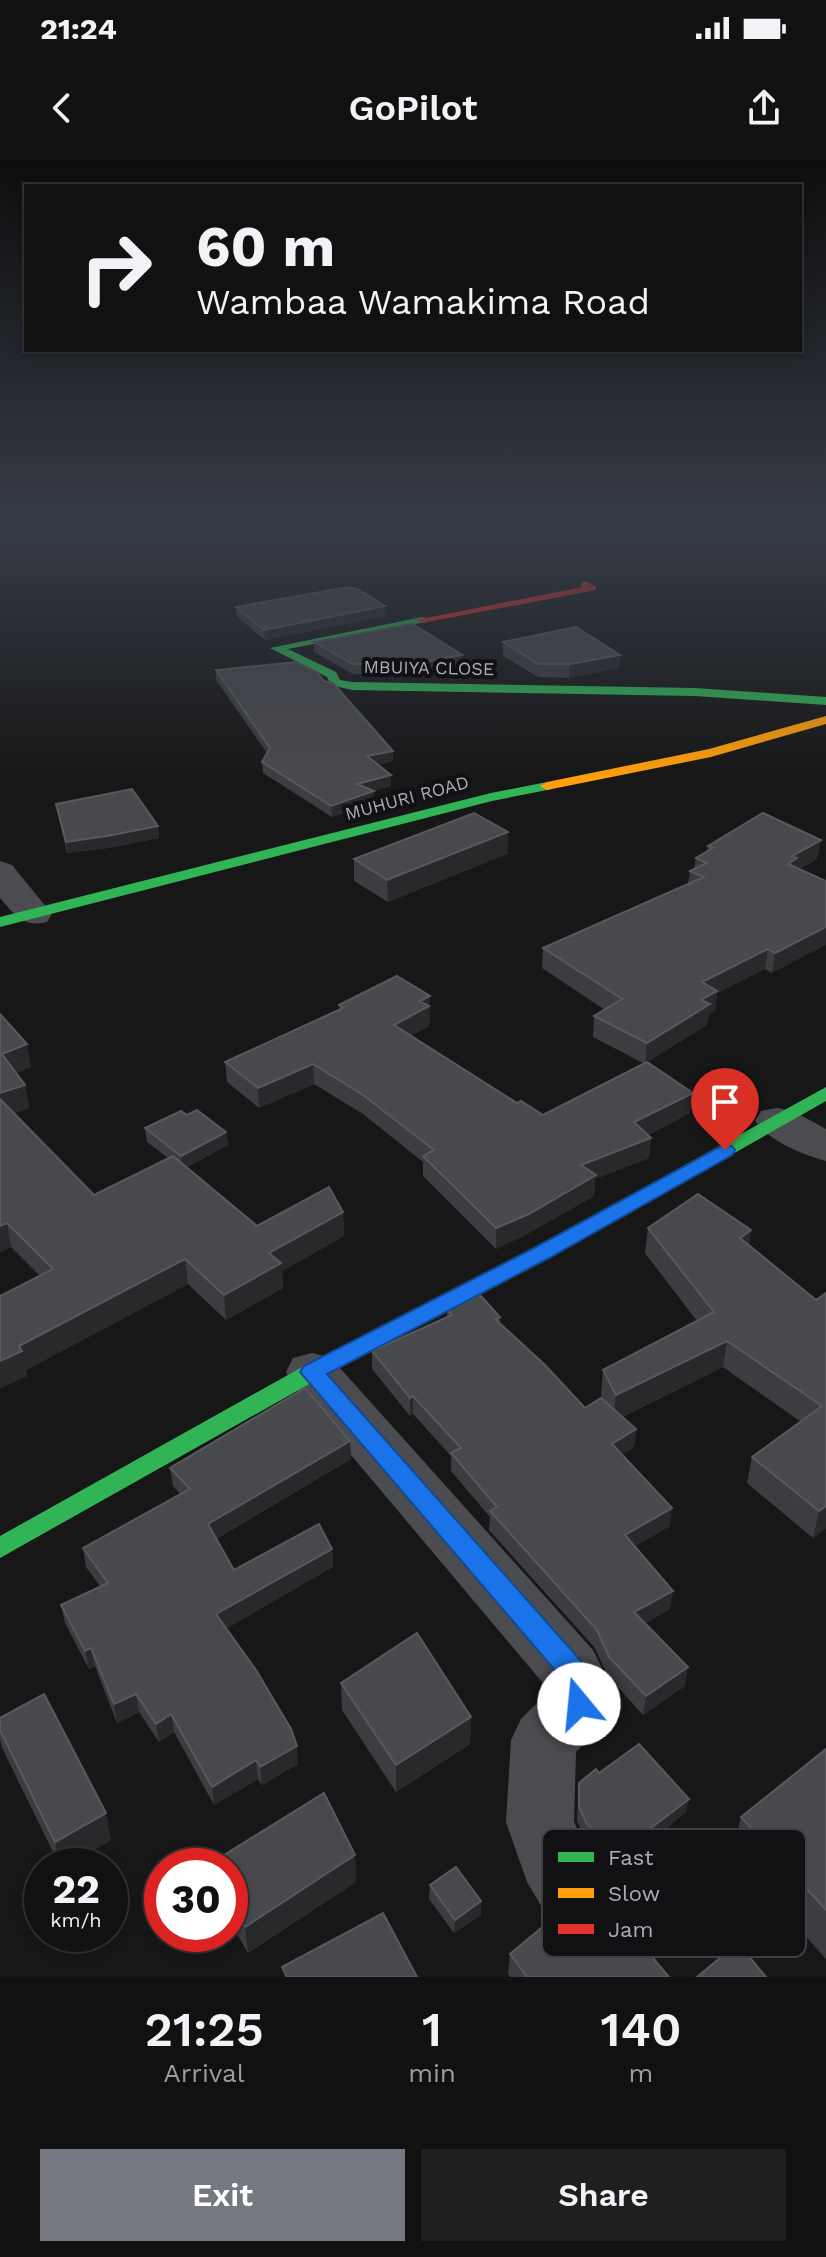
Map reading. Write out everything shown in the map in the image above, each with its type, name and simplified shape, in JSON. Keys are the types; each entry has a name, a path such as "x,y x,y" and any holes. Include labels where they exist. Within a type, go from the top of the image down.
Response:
{"street":[{"name":"MBUIYA CLOSE","path":"488,608 276,648 332,675 335,682 352,686 695,692 826,701"},
{"name":"MUHURI ROAD","path":"17,918 491,797 711,753 826,720"},
{"path":"4,878 17,918"},
{"path":"0,1548 312,1372 542,1253 826,1093"},
{"path":"777,1121 826,1147"},
{"path":"312,1372 571,1670 579,1704 544,1740 540,1779 542,1829"}],"building":[{"path":"237,608 376,608 264,630"},
{"path":"413,624 462,655 408,665 353,664 314,642"},
{"path":"576,627 620,655 570,664 538,664 503,642"},
{"path":"296,662 317,672 324,681 333,683 393,751 367,756 391,775 357,784 374,791 331,806 262,762 270,748 216,670"},
{"path":"132,789 158,826 66,842 56,804"},
{"path":"474,813 508,832 387,880 354,859"},
{"path":"763,813 821,840 792,856 797,858 788,864 826,881 826,927 775,953 768,949 702,982 717,991 701,1000 710,1004 647,1043 594,1016 622,999 543,948 704,877 690,871 707,863 696,858 713,848 708,846"},
{"path":"397,976 430,996 420,1001 429,1006 394,1025 517,1103 521,1101 543,1115 647,1062 693,1093 634,1122 651,1138 581,1165 596,1175 529,1214 496,1228 423,1156 434,1150 363,1095 313,1064 258,1088 225,1062 343,1008 339,1005"},
{"path":"0,1014 27,1044 2,1054 25,1085 0,1093"},
{"path":"0,1099 94,1195 173,1156 257,1226 329,1187 343,1212 269,1253 281,1263 224,1295 185,1259 19,1346 22,1351 0,1361 0,1296 53,1269 7,1223 0,1226"},
{"path":"197,1110 226,1132 181,1156 145,1128 181,1111 187,1115"},
{"path":"698,1194 751,1230 740,1238 816,1300 826,1293 826,1506 819,1511 752,1457 822,1406 727,1341 616,1395 603,1370 714,1312 648,1228"},
{"path":"479,1294 500,1317 495,1319 545,1365 585,1408 601,1398 636,1429 612,1444 672,1508 625,1535 673,1591 634,1612 688,1667 646,1696 609,1657 597,1630 490,1511 497,1507 451,1453 461,1448 413,1396 410,1398 372,1351 452,1315 447,1310"},
{"path":"305,1388 350,1441 208,1524 234,1570 319,1524 332,1549 216,1614 256,1670 291,1729 297,1746 260,1767 256,1760 212,1787 171,1714 156,1724 136,1694 114,1704 91,1648 85,1651 61,1605 108,1583 83,1548 190,1489 170,1468"},
{"path":"417,1633 471,1717 396,1765 341,1683"},
{"path":"44,1694 106,1813 55,1842 0,1730 0,1718"},
{"path":"639,1744 689,1799 652,1829 592,1829 579,1807 579,1783 596,1769 599,1773"},
{"path":"826,1749 826,1910 806,1888 806,1829 752,1829 741,1817"},
{"path":"324,1793 355,1855 248,1925 248,1848 235,1848"},
{"path":"456,1867 481,1901 455,1920 430,1885"},
{"path":"383,1913 417,1977 287,1977 282,1967"},
{"path":"542,1927 542,1957 652,1957 669,1977 527,1977 510,1954"},
{"path":"721,1957 750,1957 766,1977 697,1977"}],"traffic: fast":[{"path":"422,620 276,648 332,675 335,682 352,686 695,692 826,701"},
{"path":"0,922 491,797 547,786"},
{"path":"0,1548 312,1372 542,1253 826,1093"}],"traffic: slow":[{"path":"547,786 711,753 826,720"}],"traffic: jam":[{"path":"422,620 487,608"}],"route":[{"path":"579,1704 571,1670 312,1372 542,1253 725,1150"}]}
